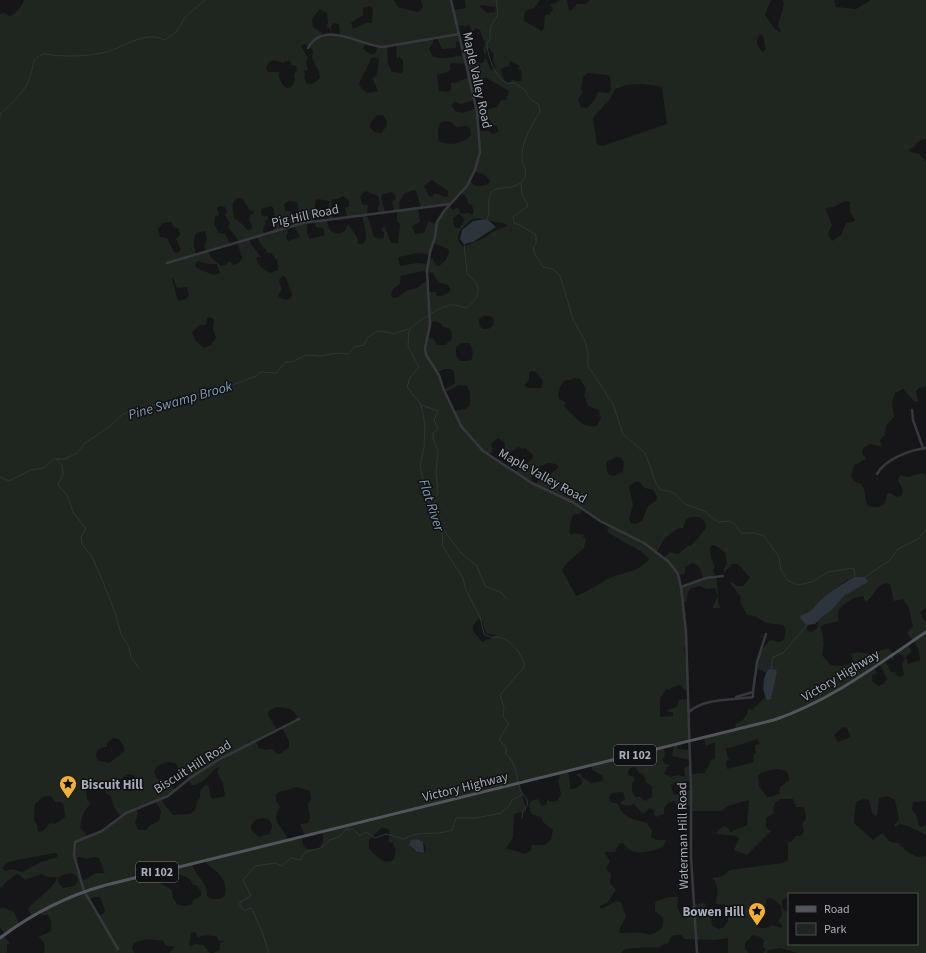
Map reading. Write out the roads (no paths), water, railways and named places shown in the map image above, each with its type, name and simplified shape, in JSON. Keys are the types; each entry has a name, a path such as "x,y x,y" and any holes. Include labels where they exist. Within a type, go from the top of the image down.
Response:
{"main road":[{"name":"Victory Highway","path":"0,938 47,907 84,891 760,724 809,707 845,686 926,632"}],"street":[{"name":"Maple Valley Road","path":"451,0 477,112 480,152 476,168 469,183 450,204 437,222 435,238 429,258 427,303 430,325 426,351 428,359 439,375 443,388 461,426 491,458 532,483 574,503 600,521 639,540 658,553 676,570 681,586 686,632 690,742"},
{"path":"308,48 317,39 328,35 344,36 373,46 383,47 459,34"},
{"name":"Pig Hill Road","path":"167,263 303,223 450,204"},
{"path":"877,474 879,470 896,458 924,448 913,420 912,410"},
{"path":"681,586 706,578 723,576"},
{"path":"689,712 696,706 736,697 753,696 757,662 766,634"},
{"path":"689,702 696,706"},
{"name":"Biscuit Hill Road","path":"118,949 84,891 74,855 74,842 102,831 126,813 168,796 190,778 218,760 299,719"},
{"name":"Waterman Hill Road","path":"690,742 691,857 697,953"}],"waterway":[{"path":"0,117 0,114 18,97 25,87 30,77 35,60 40,56 44,54 59,56 91,55 113,50 143,38 158,37 165,40 176,32 186,16 205,0"},
{"name":"Flat River","path":"487,219 489,213 489,198 492,192 495,190 512,187 521,183 525,178 526,169 523,163 523,148 528,132 540,112 539,105 530,99 525,90 515,83 509,84 503,81 491,63 487,43 490,39 490,28 498,14 496,0"},
{"path":"521,184 522,194 528,206 513,217 514,223 536,235 536,243 533,249 535,254 543,267 553,269 560,276 573,319 585,341 588,354 588,366 613,404 623,434 645,453 656,483 660,489 674,493 685,504 704,511 718,522 729,521 735,524 741,533 754,533 764,536 779,557 781,570 787,580 798,585 812,582 828,572 853,568 855,573 854,577"},
{"name":"Flat River","path":"464,244 467,273 477,284 477,296 466,308 454,305 446,306 429,315 409,330 408,346 419,367 410,378 407,387 421,405 425,424 424,448 420,467 431,510 442,528 443,547 463,578 466,590 480,617 484,634 490,637 502,638 509,642 520,654 524,663 524,667 500,695 504,707 503,717 509,723 499,740 506,747 506,754 510,758 516,770 520,789 527,801 527,806 523,811 522,818"},
{"name":"Pine Swamp Brook","path":"0,477 9,481 31,470 44,468 54,459 65,459 77,453 85,443 109,427 123,414 161,403 168,404 180,398 192,398 206,390 230,386 256,376 261,372 276,373 286,362 292,362 306,355 320,356 338,353 349,354 354,347 364,345 368,337 376,332 382,331 394,334 408,329"},
{"path":"421,405 438,411 434,420 438,429 433,433 433,438 438,451 436,472 438,493 431,509"},
{"path":"57,459 62,466 63,474 58,485 67,495 73,512 86,529 81,536 82,544 92,557 116,615 121,634 129,647 131,657 139,668"},
{"path":"443,529 461,553 477,566 485,586 502,593 506,599"},
{"path":"865,577 889,561 898,549 918,539 926,530"},
{"path":"771,669 773,657 783,653 808,624"},
{"path":"269,953 252,909 249,908 245,911 240,906 240,902 251,896 243,880 255,866 275,863 282,866 291,858 300,860 305,852 321,848 330,840 339,837 346,829 353,829 360,836 366,832 375,838 386,834 404,839 415,834 445,832 452,830 456,818 476,818 501,813 509,806 512,800 523,794"}],"place":[{"name":"Biscuit Hill","path":"68,799"},
{"name":"Bowen Hill","path":"757,926"}]}
